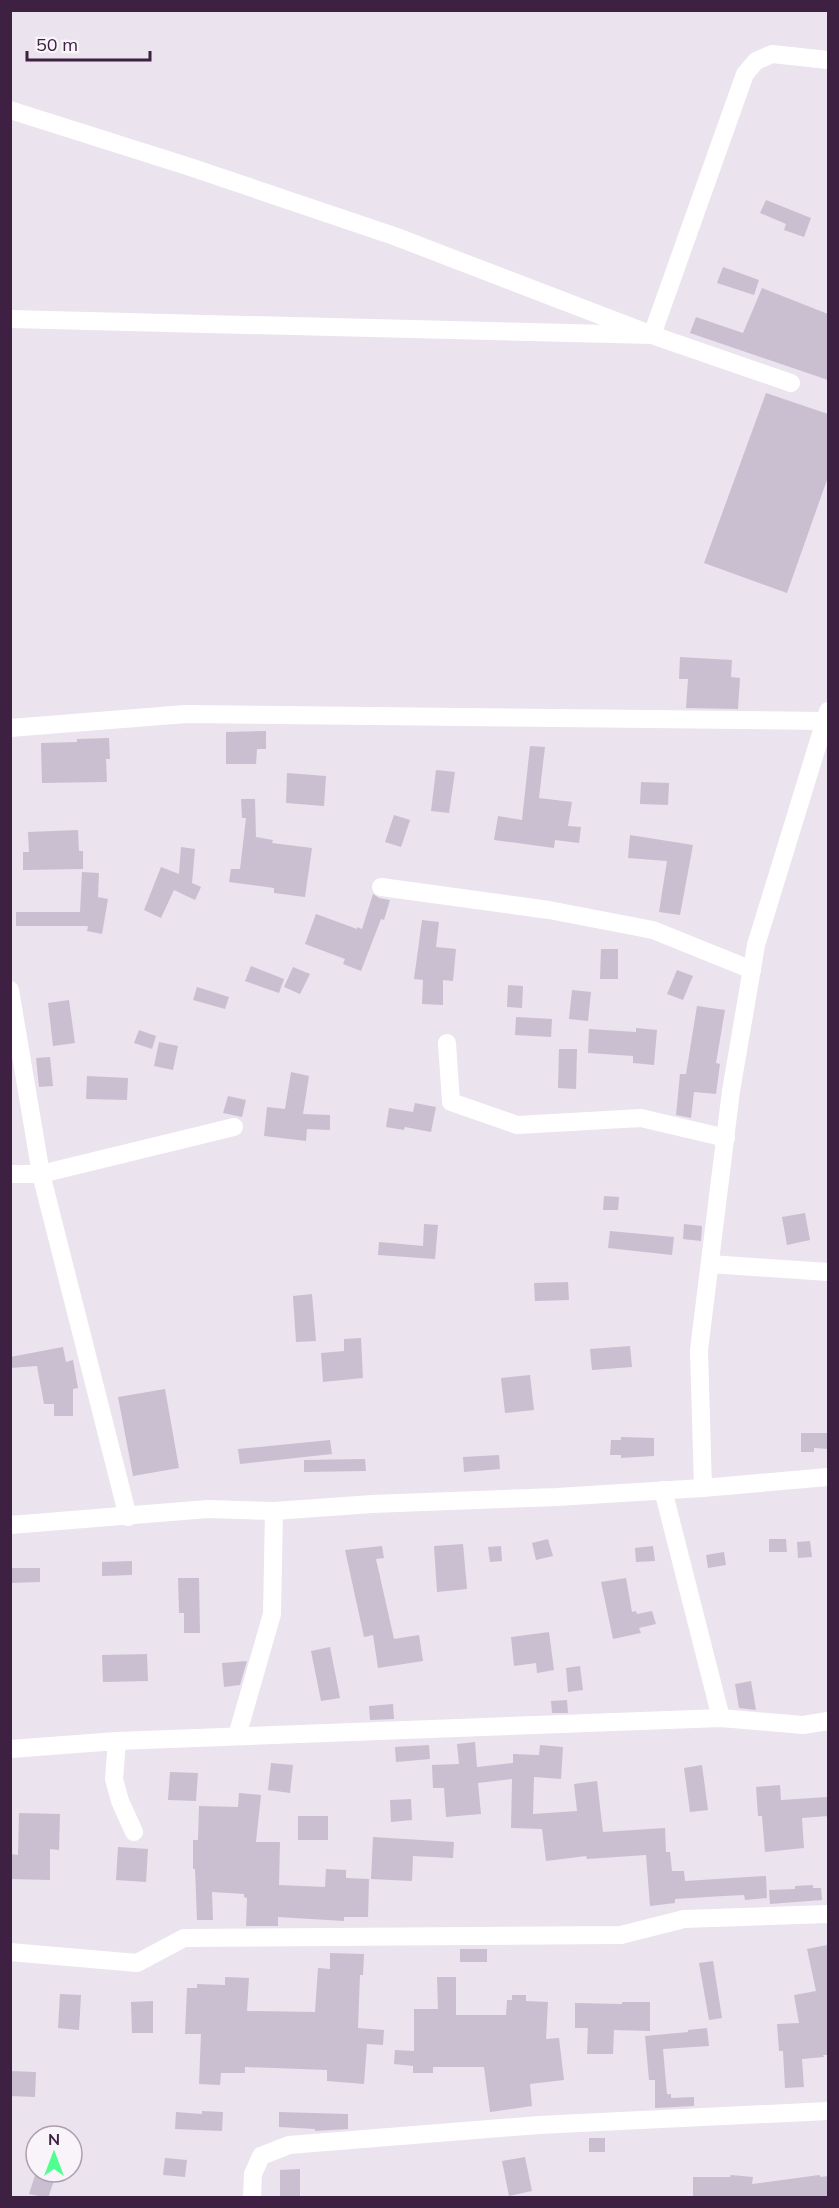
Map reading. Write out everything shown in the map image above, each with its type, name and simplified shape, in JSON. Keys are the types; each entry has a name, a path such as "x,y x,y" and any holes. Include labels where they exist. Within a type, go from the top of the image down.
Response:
{"street":[{"path":"652,335 745,74 756,61 772,54 828,60"},
{"path":"10,110 190,167 394,236 652,335 791,383"},
{"path":"10,319 652,335"},
{"path":"10,728 186,714 827,715 756,945 731,1091 699,1350 703,1488"},
{"path":"381,887 549,910 653,930 752,970"},
{"path":"10,990 41,1174 128,1517"},
{"path":"447,1043 451,1102 517,1125 641,1118 726,1138"},
{"path":"10,1174 41,1174 234,1128"},
{"path":"710,1264 828,1272"},
{"path":"10,1525 208,1509 274,1511 703,1488 828,1478"},
{"path":"663,1490 721,1718"},
{"path":"237,1736 272,1614 274,1511"},
{"path":"10,1749 117,1741 721,1718 803,1725 828,1721"},
{"path":"117,1741 114,1779 120,1801 134,1832"},
{"path":"10,1952 137,1963 184,1938 621,1935 684,1919 828,1914"},
{"path":"252,2198 253,2174 261,2156 290,2145 539,2125 828,2111"}],"building":[{"path":"766,200 811,218 804,237 784,230 786,224 760,213"},
{"path":"723,267 759,280 754,295 717,283"},
{"path":"762,288 828,314 828,380 690,333 696,317 743,333"},
{"path":"766,393 828,414 828,477 787,593 704,563"},
{"path":"680,657 732,660 731,677 740,678 738,709 686,708 688,679 679,679"},
{"path":"266,731 266,749 257,749 256,764 226,764 226,732"},
{"path":"109,738 110,759 106,759 107,782 42,783 41,743"},
{"path":"530,746 545,747 539,798 572,802 568,826 581,827 579,843 555,840 554,848 494,840 498,816 522,820"},
{"path":"436,770 455,772 449,813 431,811"},
{"path":"287,773 326,776 324,806 286,803"},
{"path":"641,782 669,783 668,805 640,804"},
{"path":"241,799 255,799 256,837 273,840 272,843 312,848 305,897 274,893 274,888 229,882 231,869 240,869 246,818 242,818"},
{"path":"394,815 410,820 401,847 385,842"},
{"path":"78,830 79,851 83,851 83,869 23,870 23,852 29,852 28,832"},
{"path":"630,835 693,845 680,915 659,912 667,861 628,858"},
{"path":"181,847 195,849 192,883 201,887 195,900 174,890 161,918 144,910 161,867 179,874"},
{"path":"82,872 99,873 98,897 108,899 102,934 87,931 88,926 16,926 16,912 80,912"},
{"path":"373,894 390,900 384,920 381,919 361,971 343,964 345,959 305,944 316,914 362,929"},
{"path":"422,920 439,922 436,947 456,949 453,981 443,980 443,1005 422,1004 423,980 414,979"},
{"path":"601,949 618,949 618,979 600,979"},
{"path":"251,966 284,979 279,993 245,981"},
{"path":"293,967 310,974 300,994 284,987"},
{"path":"677,970 693,976 683,1000 667,994"},
{"path":"508,985 523,986 522,1008 507,1007"},
{"path":"197,987 229,997 225,1009 193,1000"},
{"path":"572,990 591,992 588,1021 569,1019"},
{"path":"69,1000 75,1043 53,1046 48,1003"},
{"path":"697,1006 725,1010 716,1063 720,1064 716,1094 694,1092 691,1118 676,1115 680,1074 686,1074"},
{"path":"516,1017 552,1019 551,1037 515,1035"},
{"path":"636,1028 657,1030 654,1065 633,1063 633,1056 588,1053 589,1029 636,1032"},
{"path":"139,1030 156,1036 152,1049 134,1043"},
{"path":"159,1042 178,1046 173,1070 154,1066"},
{"path":"559,1049 577,1049 576,1089 558,1088"},
{"path":"50,1057 53,1086 39,1087 36,1058"},
{"path":"291,1072 309,1076 303,1114 330,1115 330,1130 307,1129 306,1141 264,1136 267,1107 285,1109"},
{"path":"87,1076 128,1078 127,1100 86,1099"},
{"path":"228,1096 246,1100 242,1117 223,1113"},
{"path":"415,1103 436,1107 431,1132 405,1127 404,1130 386,1127 389,1108 413,1112"},
{"path":"604,1196 619,1197 618,1210 603,1210"},
{"path":"805,1213 810,1240 787,1245 782,1217"},
{"path":"424,1224 438,1225 435,1259 378,1255 379,1242 423,1246"},
{"path":"684,1224 702,1226 701,1241 683,1239"},
{"path":"610,1231 674,1237 672,1255 608,1248"},
{"path":"568,1282 569,1300 535,1301 534,1283"},
{"path":"312,1294 316,1341 296,1342 293,1296"},
{"path":"361,1338 363,1378 323,1382 321,1353 344,1351 344,1339"},
{"path":"630,1346 632,1367 592,1370 590,1349"},
{"path":"63,1347 66,1362 73,1360 78,1388 73,1389 73,1416 54,1416 54,1404 44,1404 37,1366 10,1368 10,1357"},
{"path":"530,1375 534,1410 505,1413 501,1378"},
{"path":"165,1389 179,1468 133,1476 118,1397"},
{"path":"801,1433 828,1433 828,1449 814,1448 814,1452 801,1452"},
{"path":"621,1437 654,1438 654,1456 621,1458 621,1455 610,1455 611,1440 621,1440"},
{"path":"330,1440 332,1454 240,1464 238,1449"},
{"path":"499,1455 500,1469 464,1472 463,1457"},
{"path":"365,1459 366,1471 304,1472 304,1460"},
{"path":"548,1539 553,1556 536,1560 532,1543"},
{"path":"769,1539 786,1539 787,1552 769,1552"},
{"path":"810,1541 812,1557 798,1558 797,1542"},
{"path":"463,1544 467,1589 437,1592 434,1546"},
{"path":"382,1546 384,1558 376,1559 394,1639 419,1635 423,1661 378,1668 373,1635 364,1637 345,1550"},
{"path":"501,1546 502,1561 490,1562 488,1547"},
{"path":"653,1546 655,1561 636,1562 635,1548"},
{"path":"724,1552 726,1565 708,1568 706,1555"},
{"path":"132,1561 132,1575 102,1576 102,1562"},
{"path":"10,1568 40,1568 40,1582 10,1583"},
{"path":"178,1578 199,1578 200,1633 184,1633 184,1613 179,1613"},
{"path":"626,1578 632,1612 636,1611 637,1614 652,1611 656,1624 639,1628 641,1633 613,1639 601,1582"},
{"path":"549,1632 554,1670 537,1673 536,1663 514,1666 511,1637"},
{"path":"330,1647 340,1698 321,1701 311,1651"},
{"path":"147,1654 148,1681 103,1682 102,1655"},
{"path":"247,1661 240,1685 224,1687 222,1663"},
{"path":"580,1666 583,1690 568,1692 566,1668"},
{"path":"751,1681 756,1710 739,1708 735,1684"},
{"path":"567,1700 568,1713 552,1713 551,1701"},
{"path":"393,1704 394,1719 370,1720 369,1706"},
{"path":"475,1742 477,1767 513,1763 513,1754 539,1755 540,1745 563,1747 561,1779 534,1777 533,1814 577,1811 574,1784 597,1781 603,1832 665,1828 666,1852 670,1852 672,1871 684,1871 685,1881 766,1876 767,1898 745,1900 744,1895 675,1899 675,1903 650,1906 646,1855 587,1859 586,1856 546,1861 542,1829 511,1828 512,1779 478,1783 481,1814 446,1817 444,1788 433,1788 432,1765 459,1764 457,1744"},
{"path":"429,1745 430,1759 396,1762 395,1747"},
{"path":"271,1763 293,1765 290,1793 268,1790"},
{"path":"702,1765 708,1810 690,1812 684,1768"},
{"path":"170,1772 198,1773 196,1801 168,1800"},
{"path":"780,1785 781,1800 828,1797 828,1816 802,1818 804,1848 765,1852 762,1816 758,1816 756,1787"},
{"path":"239,1793 261,1795 256,1842 280,1842 279,1885 325,1887 326,1869 346,1870 346,1878 369,1879 368,1917 344,1917 344,1921 278,1917 278,1926 246,1926 247,1898 244,1894 212,1892 213,1920 197,1920 193,1840 198,1840 199,1806 238,1807"},
{"path":"411,1799 412,1820 391,1822 390,1800"},
{"path":"19,1813 60,1814 59,1850 50,1849 50,1880 10,1879 10,1854 18,1855"},
{"path":"298,1816 328,1816 328,1840 298,1840"},
{"path":"373,1837 454,1842 453,1858 413,1856 412,1881 371,1879"},
{"path":"118,1847 148,1849 146,1882 116,1880"},
{"path":"813,1885 813,1888 821,1888 822,1900 770,1904 769,1890 795,1889 795,1886"},
{"path":"827,1945 828,2055 802,2059 804,2087 785,2088 783,2051 779,2051 777,2024 799,2023 794,1995 816,1991 807,1949"},
{"path":"460,1949 487,1949 487,1962 460,1962"},
{"path":"330,1953 364,1954 363,1975 360,1975 358,2028 384,2030 383,2045 367,2044 364,2084 327,2081 327,2070 245,2067 245,2073 221,2073 220,2085 199,2084 201,2034 185,2034 187,1988 197,1988 197,1984 225,1985 225,1977 249,1978 247,2011 315,2012 318,1968 330,1969"},
{"path":"713,1961 722,2018 709,2020 699,1963"},
{"path":"437,1977 456,1977 456,2015 506,2015 507,2000 512,2000 512,1995 526,1995 526,2001 548,2002 546,2039 559,2038 564,2080 530,2084 532,2106 490,2112 484,2067 433,2067 433,2073 413,2073 413,2066 394,2064 395,2050 414,2051 414,2009 438,2009"},
{"path":"60,1994 81,1995 79,2030 58,2028"},
{"path":"153,2001 153,2033 132,2033 131,2002"},
{"path":"622,2002 650,2002 650,2031 614,2030 613,2054 587,2054 588,2028 575,2028 575,2003 622,2004"},
{"path":"707,2028 709,2046 663,2049 667,2094 671,2094 671,2098 694,2097 694,2106 655,2108 655,2080 649,2080 645,2036"},
{"path":"10,2071 36,2072 35,2097 10,2096"},
{"path":"202,2111 223,2112 222,2131 175,2129 176,2112 202,2114"},
{"path":"279,2112 348,2114 348,2129 315,2131 315,2129 279,2127"},
{"path":"589,2138 605,2138 605,2152 589,2152"},
{"path":"525,2157 532,2191 509,2196 502,2161"},
{"path":"165,2158 187,2160 185,2177 163,2175"},
{"path":"300,2169 300,2198 280,2198 280,2170"},
{"path":"731,2175 753,2177 752,2184 819,2175 828,2176 828,2198 693,2198 693,2177 730,2177"},
{"path":"32,2184 53,2184 48,2198 29,2194"}]}
